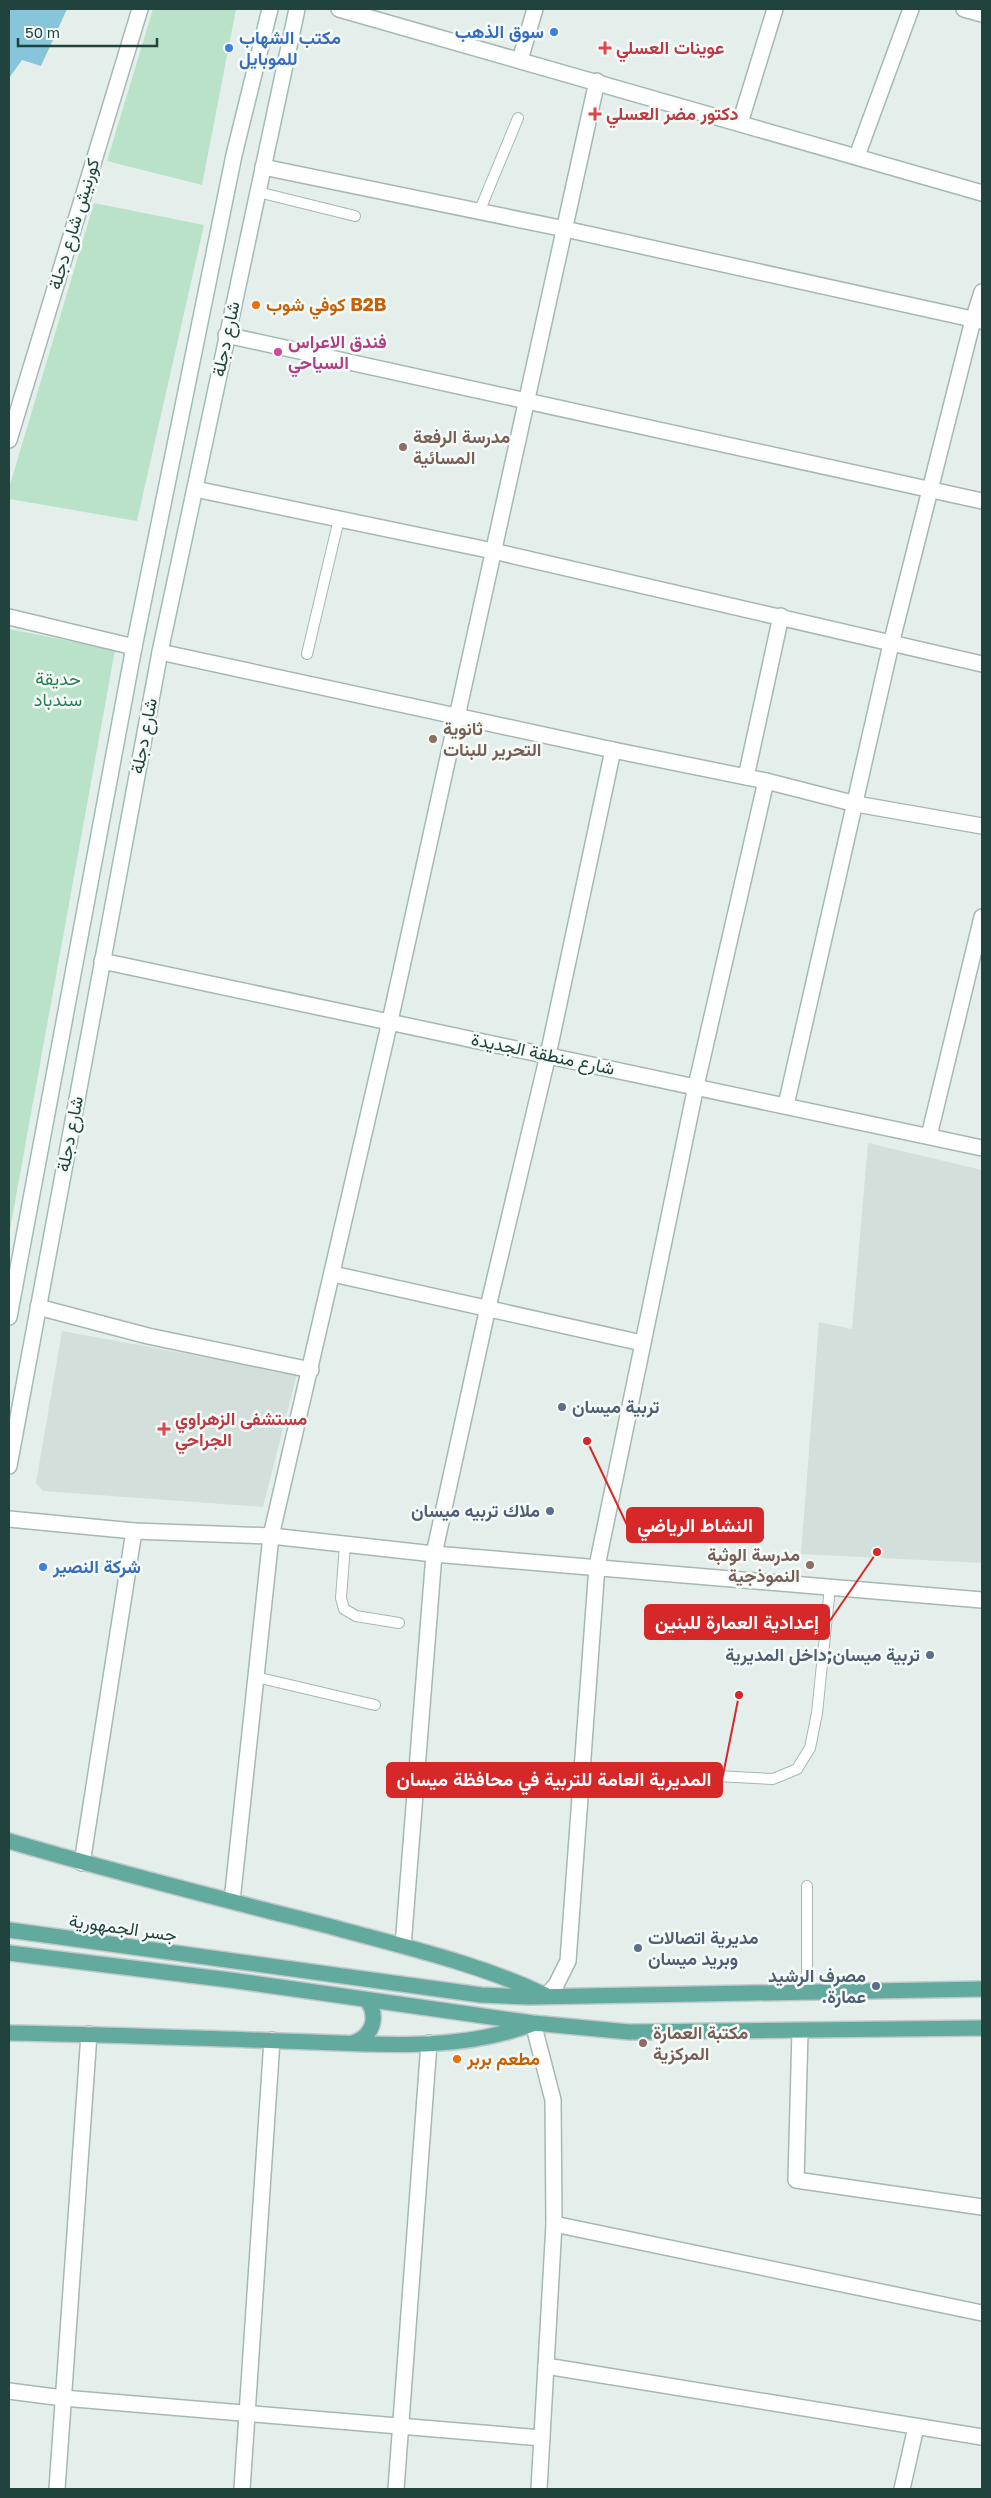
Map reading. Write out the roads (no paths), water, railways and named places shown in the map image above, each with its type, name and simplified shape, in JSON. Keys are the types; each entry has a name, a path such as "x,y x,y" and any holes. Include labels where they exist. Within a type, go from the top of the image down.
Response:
{"main road":[{"path":"9,1841 82,1863 402,1946 519,1983 546,1996"},
{"name":"جسر الجمهورية","path":"9,1930 233,1963 481,1995 546,1996 982,1989"},
{"path":"9,1953 230,1980 533,2023 629,2032 982,2028"},
{"path":"353,2043 361,2040 371,2029 374,2014 368,2000"},
{"path":"9,2033 353,2043 429,2043 475,2039 507,2033 533,2023"}],"street":[{"name":"كورنيش شارع دجلة","path":"9,440 140,9"},
{"name":"شارع دجلة","path":"9,1317 134,647 234,155 270,9"},
{"name":"شارع دجلة","path":"9,1466 160,652 226,334 297,9"},
{"path":"339,9 982,193"},
{"path":"520,60 535,9"},
{"path":"740,123 776,9"},
{"path":"857,156 911,9"},
{"path":"964,9 982,14"},
{"path":"232,1901 271,1536 311,1370 390,1021 597,82"},
{"path":"263,168 565,229 978,321"},
{"path":"786,1105 891,644 930,490 978,321 982,292"},
{"path":"226,334 982,502"},
{"path":"195,489 493,551 781,616 891,644 982,664"},
{"path":"746,777 781,616"},
{"path":"9,617 134,647"},
{"path":"160,652 613,750 766,781 856,804 982,826"},
{"path":"402,1946 434,1554 488,1307 548,1055 613,750"},
{"path":"546,1996 556,1984 568,1961 597,1566 696,1086 766,781"},
{"path":"929,1136 982,917"},
{"name":"شارع منطقة الجديدة","path":"102,961 982,1148"},
{"path":"332,1274 488,1307 642,1343"},
{"path":"38,1307 148,1336 311,1370"},
{"path":"9,1519 134,1531 271,1536 434,1554 597,1566 982,1600"},
{"path":"82,1863 134,1531"},
{"path":"533,2023 553,2100 554,2224 539,2489"},
{"path":"800,2031 796,2180 982,2207"},
{"path":"57,2489 89,2034"},
{"path":"242,2489 272,2040"},
{"path":"396,2489 429,2043"},
{"path":"554,2224 982,2313"},
{"path":"546,2366 982,2437"},
{"path":"9,2391 64,2398 542,2438"},
{"path":"902,2489 916,2427"}],"lane":[{"path":"479,212 518,118"},
{"path":"258,192 355,216"},
{"path":"307,654 339,519"},
{"path":"345,1545 341,1598 344,1609 356,1616 399,1623"},
{"path":"622,1771 773,1778 797,1769 810,1748 817,1713 830,1587"},
{"path":"256,1677 375,1705"},
{"path":"807,1886 807,1992"}],"water":[{"path":"9,9 67,9 41,66 22,60 9,78"}],"place":[{"name":"سوق الذهب","path":"554,32"},
{"name":"مكتب الشهاب للموبايل","path":"229,48"},
{"name":"عوينات العسلي","path":"605,48"},
{"name":"دكتور مضر العسلي","path":"595,114"},
{"name":"كوفي شوب B2B","path":"256,305"},
{"name":"فندق الاعراس السياحي","path":"278,352"},
{"name":"مدرسة الرفعة المسائية","path":"403,447"},
{"name":"ثانوية التحرير للبنات","path":"433,739"},
{"name":"تربية ميسان","path":"562,1407"},
{"name":"مستشفى الزهراوي الجراحي","path":"164,1429"},
{"name":"النشاط الرياضي","path":"587,1441"},
{"name":"ملاك تربيه ميسان","path":"550,1511"},
{"name":"إعدادية العمارة للبنين","path":"877,1552"},
{"name":"مدرسة الوثبة النموذجية","path":"810,1565"},
{"name":"شركة النصير","path":"43,1567"},
{"name":"تربية ميسان;داخل المديرية","path":"930,1655"},
{"name":"المديرية العامة للتربية في محافظة ميسان","path":"739,1695"},
{"name":"مديرية اتصالات وبريد ميسان","path":"638,1948"},
{"name":"مصرف الرشيد .عمارة","path":"876,1986"},
{"name":"مكتبة العمارة المركزية","path":"643,2043"},
{"name":"مطعم بربر","path":"457,2059"}],"park label":[{"name":"حديقة سندباد","path":"58,690"}]}
